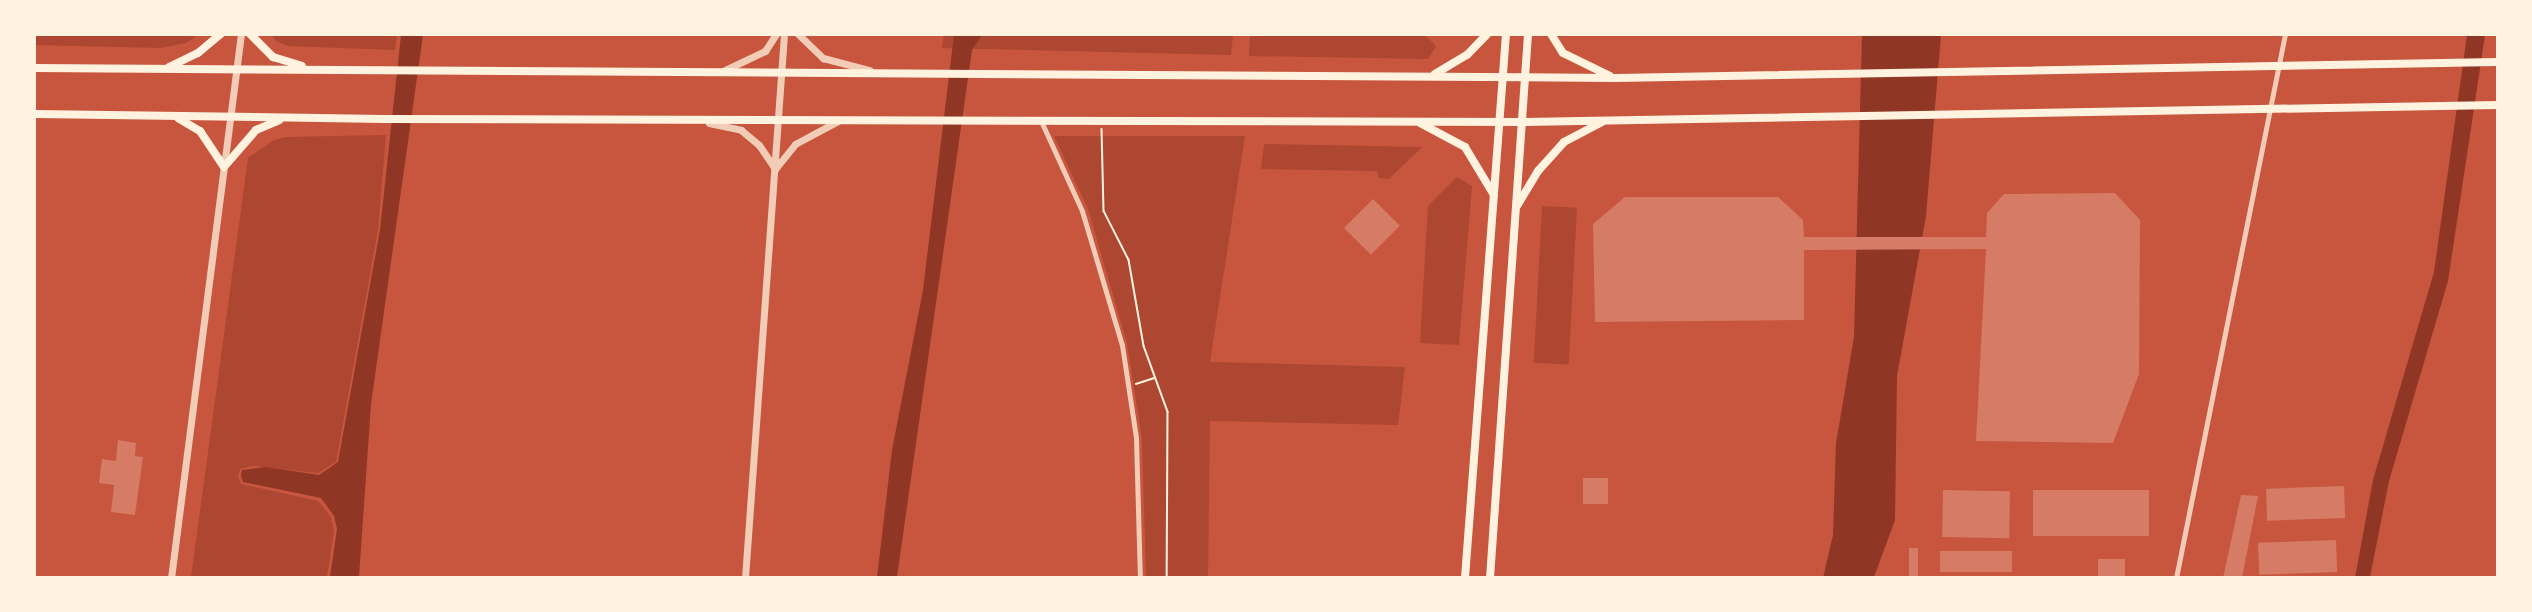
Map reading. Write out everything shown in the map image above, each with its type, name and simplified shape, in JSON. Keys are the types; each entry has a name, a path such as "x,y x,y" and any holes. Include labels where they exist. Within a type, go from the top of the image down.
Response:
{"main road":[{"path":"167,69 198,53 221,34"},
{"path":"250,34 273,57 311,69"},
{"path":"1434,75 1467,55 1487,34"},
{"path":"1465,578 1506,34"},
{"path":"1490,578 1528,34"},
{"path":"1551,34 1563,53 1616,78"},
{"path":"34,68 1503,75 1616,78 2279,64 2498,62"},
{"path":"34,114 384,119 939,118 1521,122 2498,105"},
{"path":"176,117 200,131 224,167 256,130 282,118"},
{"path":"1414,121 1449,135 1465,147 1495,196"},
{"path":"1516,209 1538,171 1564,142 1603,121"}],"street":[{"path":"171,578 241,34"},
{"path":"723,71 765,51 776,34"},
{"path":"745,578 784,34"},
{"path":"798,34 823,58 884,73"},
{"path":"2176,578 2267,109 2285,34"},
{"path":"678,118 741,130 759,145 775,169"},
{"path":"775,169 795,144 846,118"},
{"path":"1041,119 1082,211 1122,345 1136,438 1140,578"}],"path":[{"path":"1102,119 1104,211 1135,280 1138,320 1155,378 1168,412 1170,440 1167,578"},
{"path":"1129,387 1155,378"}],"shaded area":[{"path":"35,34 199,35 186,43 161,48 35,45"},
{"path":"944,34 1233,35 1231,55 942,48"},
{"path":"1862,34 1941,35 1926,216 1897,376 1895,520 1874,577 1823,578 1833,535 1836,443 1854,337"},
{"path":"272,35 397,35 395,50 288,46 276,41"},
{"path":"401,35 423,35 371,404 359,577 330,577 337,529 334,516 321,498 243,482 241,475 242,470 266,467 319,475 338,462 380,230"},
{"path":"954,35 982,35 972,50 897,577 877,578 892,450 923,290"},
{"path":"1250,35 1425,35 1436,46 1428,59 1249,56"},
{"path":"2467,35 2485,35 2448,281 2389,481 2370,577 2355,578 2373,480 2434,272"},
{"path":"386,135 378,230 336,462 318,473 253,466 240,469 238,477 241,484 318,501 331,517 334,531 327,577 191,577 248,158 274,140 286,137"},
{"path":"1054,136 1245,136 1210,362 1405,367 1398,425 1210,421 1208,577 1146,577 1142,439 1127,343 1088,209"},
{"path":"1264,144 1422,147 1389,179 1379,178 1377,171 1261,169"},
{"path":"1457,177 1472,186 1459,345 1420,343 1428,206"},
{"path":"1542,206 1577,208 1569,365 1534,363"}],"building":[{"path":"2115,193 2140,220 2139,374 2113,443 1976,441 1986,249 1804,250 1804,320 1595,322 1593,224 1625,197 1778,197 1803,220 1804,237 1986,237 1987,213 2004,194"},
{"path":"1373,199 1400,226 1371,255 1344,228"},
{"path":"118,440 136,443 135,456 143,457 135,515 111,512 114,485 99,483 102,459 116,461"},
{"path":"1583,478 1608,478 1608,504 1583,504"},
{"path":"2344,486 2345,518 2267,521 2266,489"},
{"path":"1943,490 2010,491 2009,538 1942,537"},
{"path":"2033,490 2149,490 2149,536 2033,536"},
{"path":"2241,495 2258,496 2242,578 2223,578"},
{"path":"2336,540 2337,572 2259,575 2258,543"},
{"path":"1909,548 1918,548 1918,578 1909,578"},
{"path":"1940,551 2012,551 2012,572 1940,572"},
{"path":"2098,559 2125,559 2125,578 2098,578"}]}
